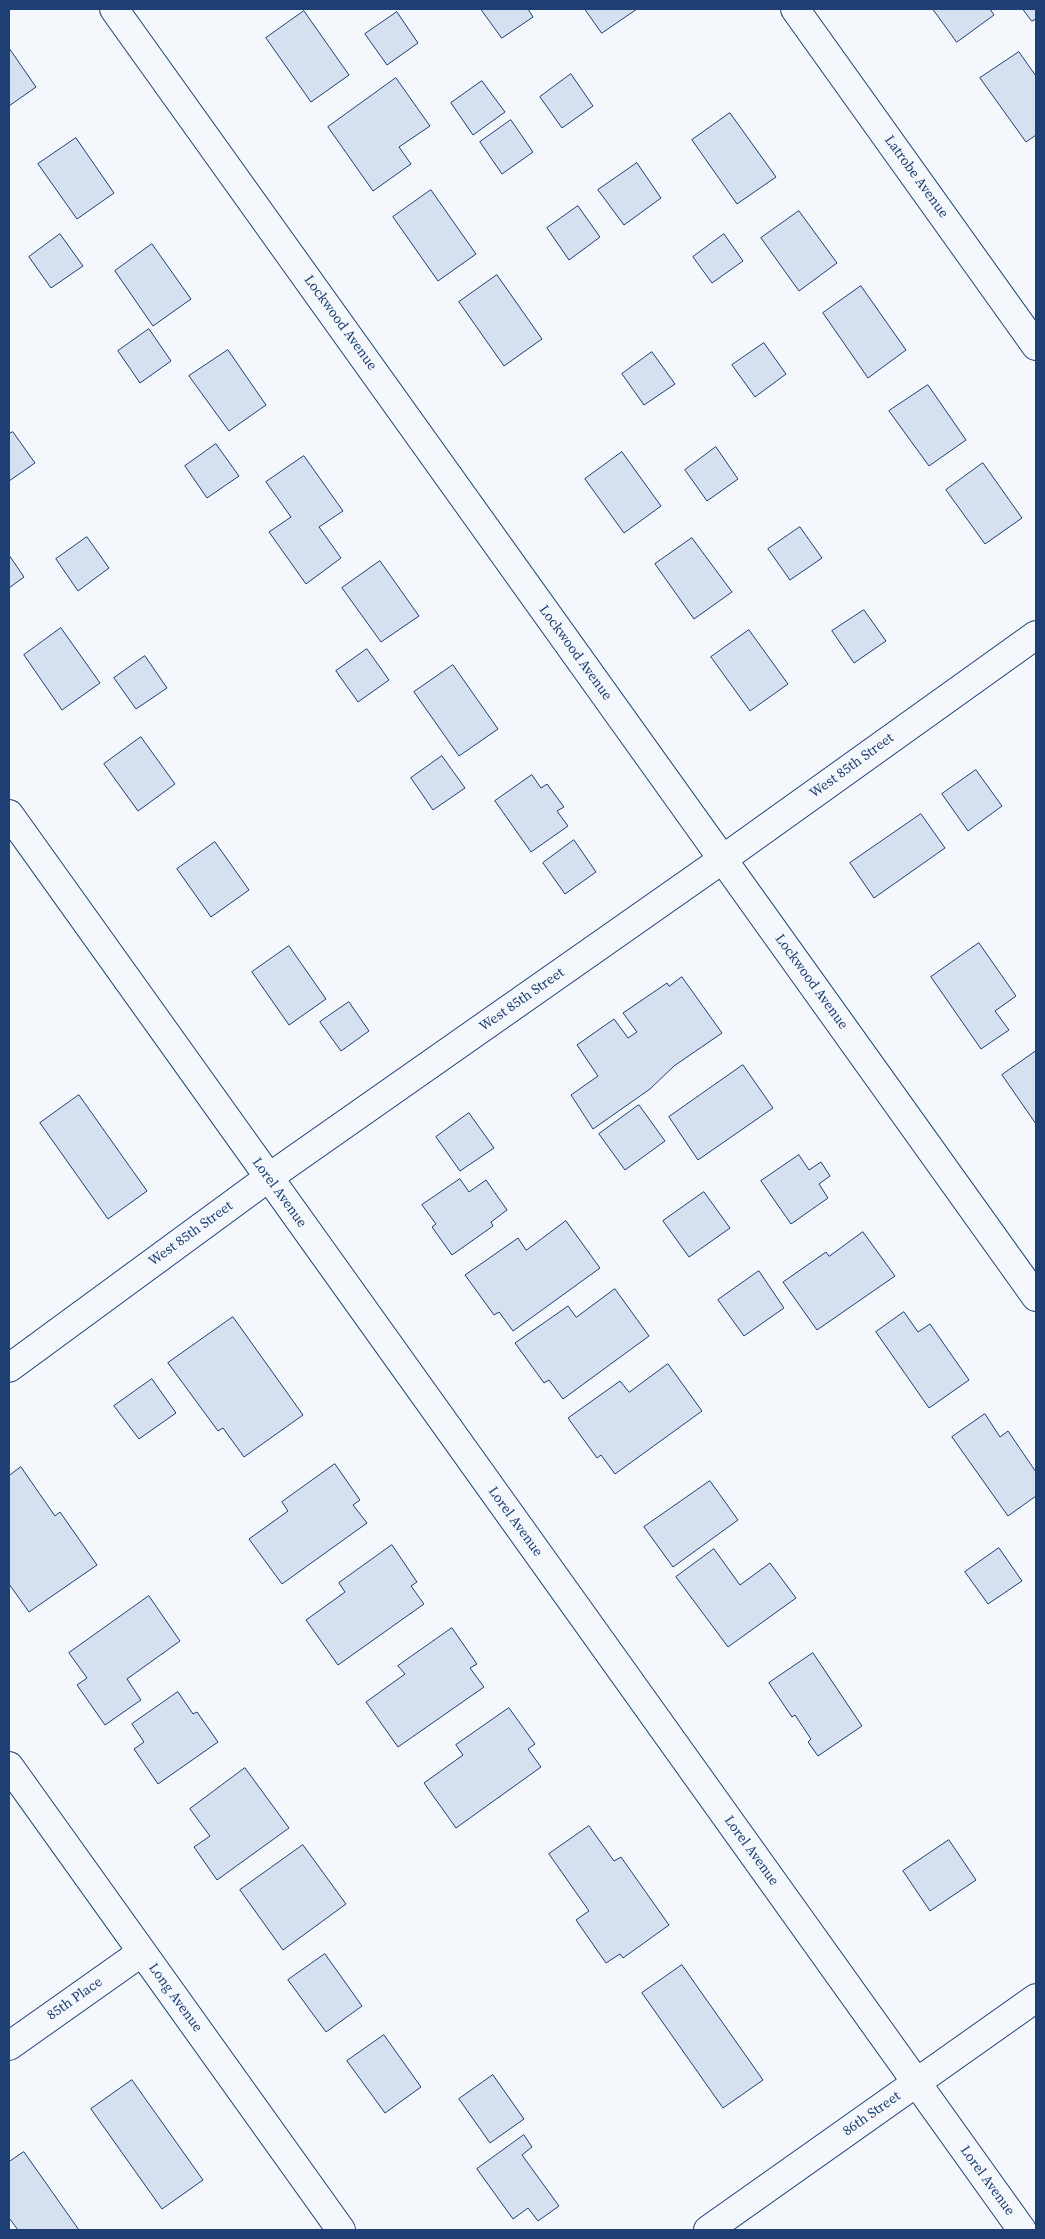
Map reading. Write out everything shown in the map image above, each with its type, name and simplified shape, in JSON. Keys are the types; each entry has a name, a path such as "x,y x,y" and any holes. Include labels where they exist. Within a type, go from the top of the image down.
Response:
{"street":[{"name":"Lockwood Avenue","path":"114,9 1036,1297"},
{"name":"Latrobe Avenue","path":"795,9 1036,346"},
{"name":"West 85th Street","path":"9,1368 268,1178 723,859 1036,635"},
{"name":"Lorel Avenue","path":"9,814 1022,2230"},
{"name":"Long Avenue","path":"9,1766 341,2230"},
{"name":"85th Place","path":"9,2046 142,1952"},
{"name":"86th Street","path":"708,2230 1036,1998"}],"building":[{"path":"481,9 528,9 533,17 502,38"},
{"path":"585,9 637,9 602,33"},
{"path":"933,9 990,9 994,15 957,42"},
{"path":"1023,9 1036,9 1036,19 1032,21"},
{"path":"304,11 349,75 311,102 266,38"},
{"path":"397,12 418,43 387,65 365,34"},
{"path":"9,48 36,87 9,106"},
{"path":"1019,52 1036,76 1036,135 1026,142 980,78"},
{"path":"571,74 593,106 562,128 540,97"},
{"path":"396,78 430,126 399,147 411,164 373,191 328,127"},
{"path":"482,81 505,112 473,135 451,103"},
{"path":"730,113 776,177 737,204 692,140"},
{"path":"511,120 533,152 502,174 480,142"},
{"path":"76,138 114,193 77,219 38,164"},
{"path":"637,163 661,198 624,225 598,190"},
{"path":"431,190 476,254 438,281 393,217"},
{"path":"578,206 600,237 569,260 547,228"},
{"path":"799,211 837,263 799,291 761,238"},
{"path":"60,234 83,266 51,288 29,257"},
{"path":"724,234 743,261 712,283 693,257"},
{"path":"152,244 191,299 153,326 115,271"},
{"path":"497,275 542,339 504,366 459,302"},
{"path":"861,286 906,350 868,378 823,313"},
{"path":"149,329 171,361 140,383 118,351"},
{"path":"764,343 786,374 755,397 732,365"},
{"path":"228,350 266,405 229,431 189,376"},
{"path":"652,352 675,384 644,405 622,374"},
{"path":"928,385 966,440 929,466 889,411"},
{"path":"13,432 35,463 9,481 9,434"},
{"path":"216,444 239,476 207,498 185,466"},
{"path":"716,447 738,479 707,501 685,470"},
{"path":"622,452 661,506 624,533 585,479"},
{"path":"304,456 343,511 319,527 341,558 306,584 269,532 291,517 266,482"},
{"path":"983,463 1022,518 985,544 946,490"},
{"path":"800,527 822,558 790,580 768,549"},
{"path":"87,537 109,568 78,591 56,559"},
{"path":"692,538 732,592 694,619 655,564"},
{"path":"9,555 24,577 9,588"},
{"path":"380,561 419,616 381,642 342,588"},
{"path":"864,610 886,641 854,663 832,631"},
{"path":"61,628 100,683 62,710 24,655"},
{"path":"749,630 788,684 750,711 711,657"},
{"path":"367,649 389,680 358,702 336,671"},
{"path":"145,656 167,688 136,709 114,678"},
{"path":"453,665 498,729 459,756 414,692"},
{"path":"141,737 175,784 138,811 104,764"},
{"path":"442,756 465,788 433,810 411,778"},
{"path":"976,770 1002,806 968,831 942,794"},
{"path":"532,775 541,788 547,784 564,807 557,811 568,826 531,852 495,801"},
{"path":"921,814 945,848 874,898 850,863"},
{"path":"574,840 596,872 565,894 543,863"},
{"path":"215,842 249,890 211,917 177,869"},
{"path":"979,943 1016,996 995,1011 1009,1030 981,1049 931,977"},
{"path":"289,946 326,999 289,1025 252,972"},
{"path":"682,977 722,1033 674,1066 650,1089 593,1129 571,1095 598,1076 577,1045 614,1019 628,1038 637,1032 623,1013 667,983 669,986"},
{"path":"349,1002 369,1031 341,1051 320,1022"},
{"path":"1036,1051 1036,1124 1002,1075"},
{"path":"743,1065 773,1108 698,1160 669,1117"},
{"path":"79,1095 147,1191 108,1219 40,1123"},
{"path":"639,1105 665,1141 625,1170 599,1134"},
{"path":"469,1113 494,1148 460,1171 436,1137"},
{"path":"799,1155 809,1170 821,1162 830,1176 819,1184 828,1198 791,1224 761,1181"},
{"path":"460,1179 469,1192 486,1180 507,1210 491,1222 493,1226 452,1255 432,1227 436,1224 422,1205"},
{"path":"704,1192 730,1228 689,1257 663,1221"},
{"path":"566,1221 600,1268 513,1331 499,1312 494,1315 465,1275 518,1238 526,1250"},
{"path":"863,1232 895,1276 817,1330 783,1282 826,1252 829,1256"},
{"path":"759,1271 784,1308 744,1336 718,1300"},
{"path":"615,1289 649,1336 563,1399 549,1380 544,1383 515,1343 568,1306 576,1317"},
{"path":"904,1312 918,1332 930,1324 969,1380 929,1408 876,1332"},
{"path":"233,1317 303,1415 244,1457 223,1428 218,1431 168,1363"},
{"path":"668,1364 702,1411 615,1474 601,1455 597,1458 568,1418 620,1381 629,1392"},
{"path":"152,1379 176,1413 139,1439 114,1406"},
{"path":"985,1414 1000,1437 1008,1431 1036,1472 1036,1496 1008,1516 952,1437"},
{"path":"335,1464 360,1500 353,1505 367,1523 282,1584 249,1539 288,1511 282,1502"},
{"path":"21,1467 55,1516 60,1512 97,1565 29,1612 9,1584 9,1476"},
{"path":"710,1481 738,1520 673,1567 644,1527"},
{"path":"392,1545 417,1582 411,1586 424,1604 338,1665 306,1620 345,1592 339,1583"},
{"path":"999,1548 1022,1581 988,1604 965,1572"},
{"path":"714,1549 740,1585 770,1563 796,1598 728,1647 676,1577"},
{"path":"149,1596 180,1641 127,1679 141,1700 105,1725 77,1685 87,1678 69,1653"},
{"path":"452,1628 477,1664 470,1668 484,1687 398,1747 366,1702 405,1674 398,1666"},
{"path":"813,1653 862,1726 818,1756 808,1742 811,1739 795,1715 792,1717 769,1683"},
{"path":"178,1692 193,1714 197,1712 218,1742 158,1784 134,1749 144,1742 132,1724"},
{"path":"509,1708 535,1744 528,1749 541,1767 456,1828 424,1783 463,1755 456,1745"},
{"path":"245,1768 289,1828 217,1880 194,1847 210,1836 190,1809"},
{"path":"589,1826 614,1861 621,1857 669,1925 623,1958 620,1954 606,1963 576,1920 589,1911 549,1854"},
{"path":"949,1840 976,1880 930,1911 903,1871"},
{"path":"303,1845 346,1904 283,1950 240,1890"},
{"path":"325,1954 362,2006 326,2032 288,1980"},
{"path":"682,1965 763,2080 723,2108 642,1993"},
{"path":"384,2035 421,2087 385,2113 347,2061"},
{"path":"493,2075 524,2119 490,2143 459,2099"},
{"path":"132,2080 203,2180 162,2209 91,2109"},
{"path":"524,2135 532,2147 522,2155 559,2206 538,2221 528,2208 513,2219 477,2169"},
{"path":"24,2152 79,2230 18,2230 9,2218 9,2162"}]}
